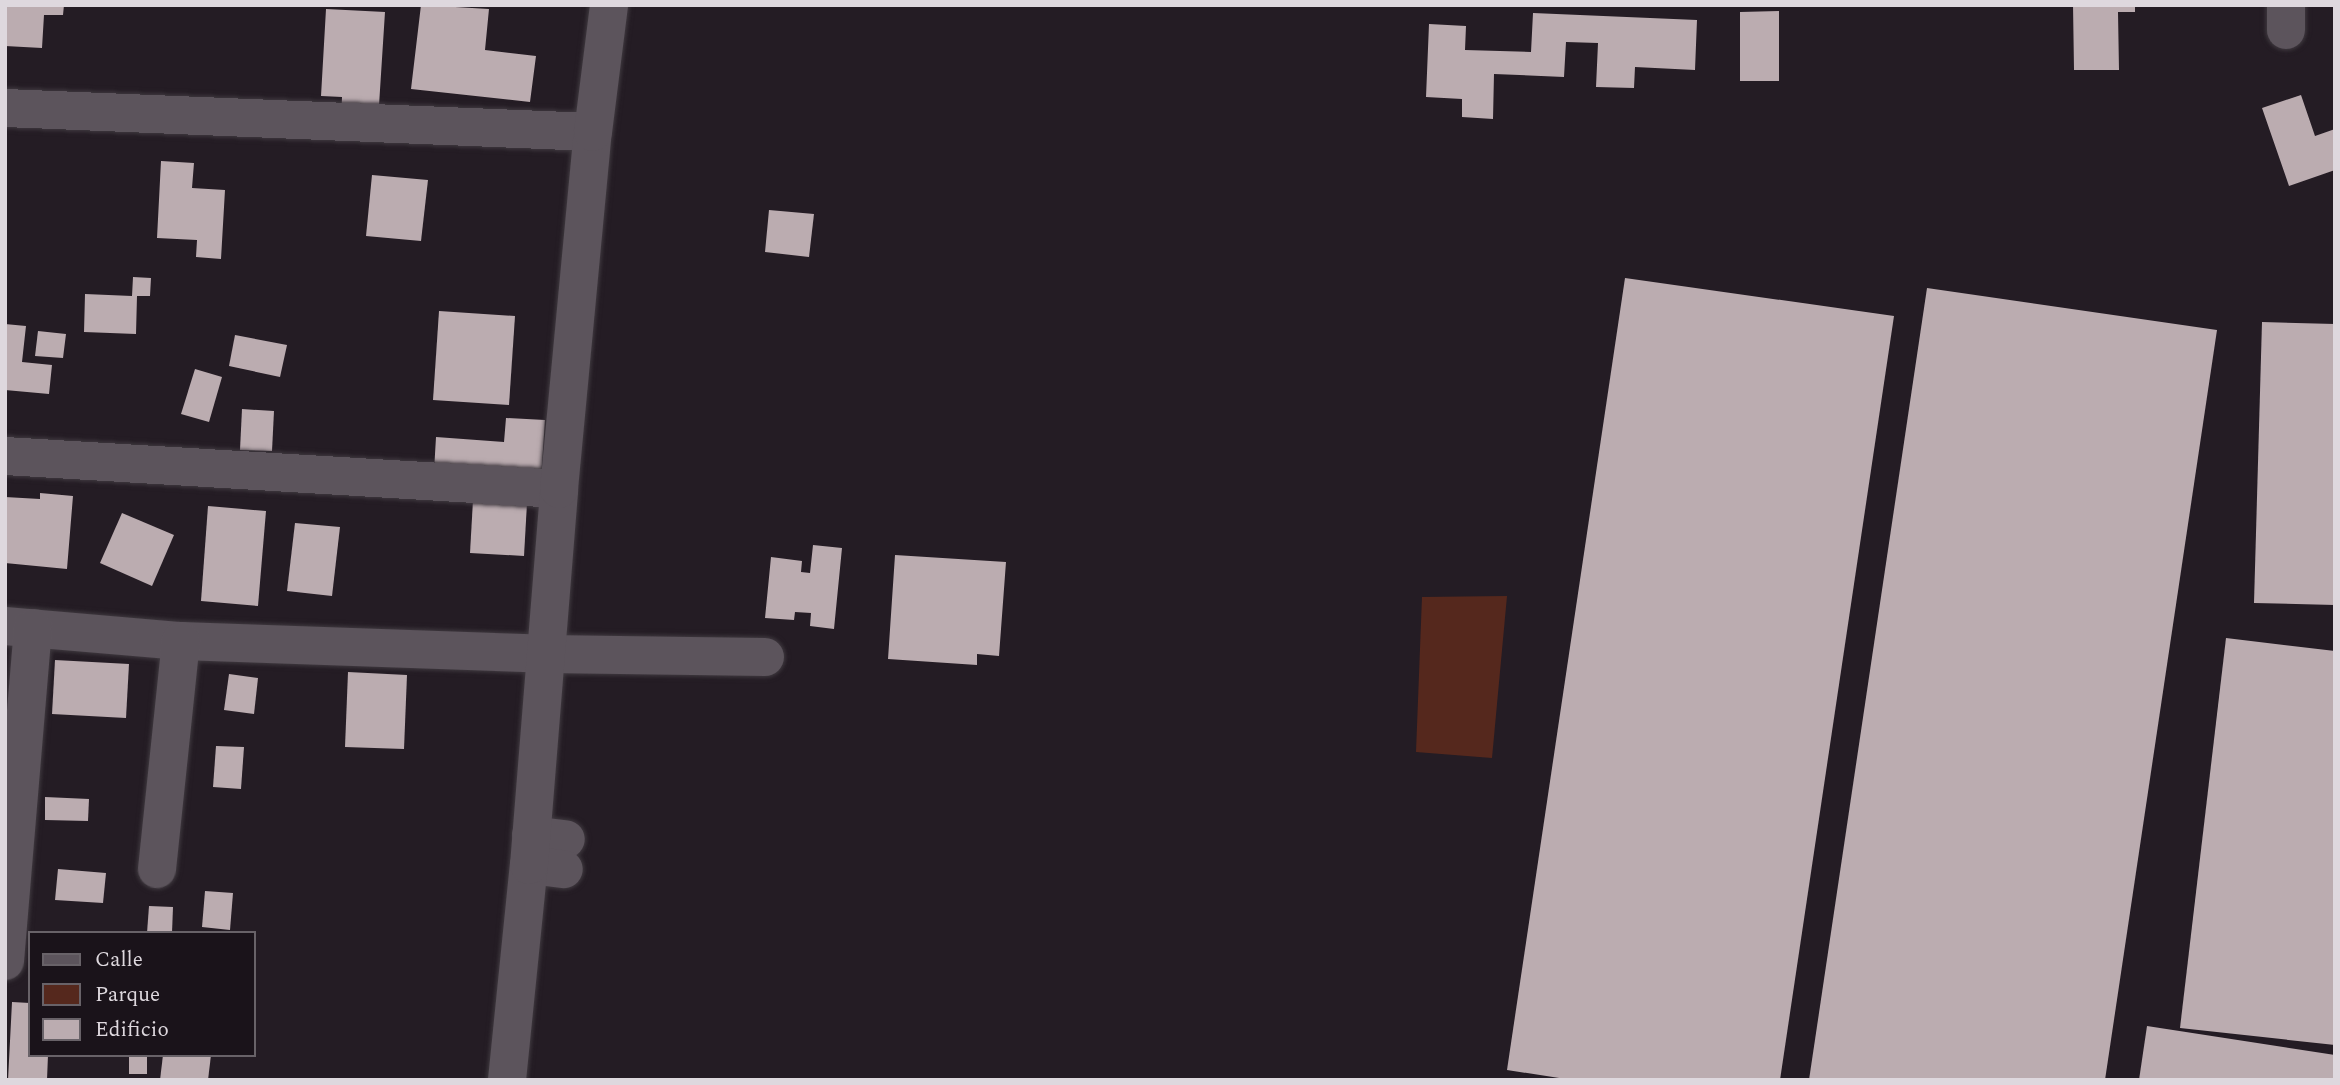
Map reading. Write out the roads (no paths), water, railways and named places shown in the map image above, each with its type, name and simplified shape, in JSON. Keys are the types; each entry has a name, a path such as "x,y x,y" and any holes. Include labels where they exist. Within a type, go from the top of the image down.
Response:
{"street":[{"path":"507,1080 548,852 546,654 593,132 609,5"},
{"path":"5,107 593,132"},
{"path":"5,456 559,489"},
{"path":"5,961 19,627 181,640 546,654 765,657"},
{"path":"157,869 181,640"}]}
